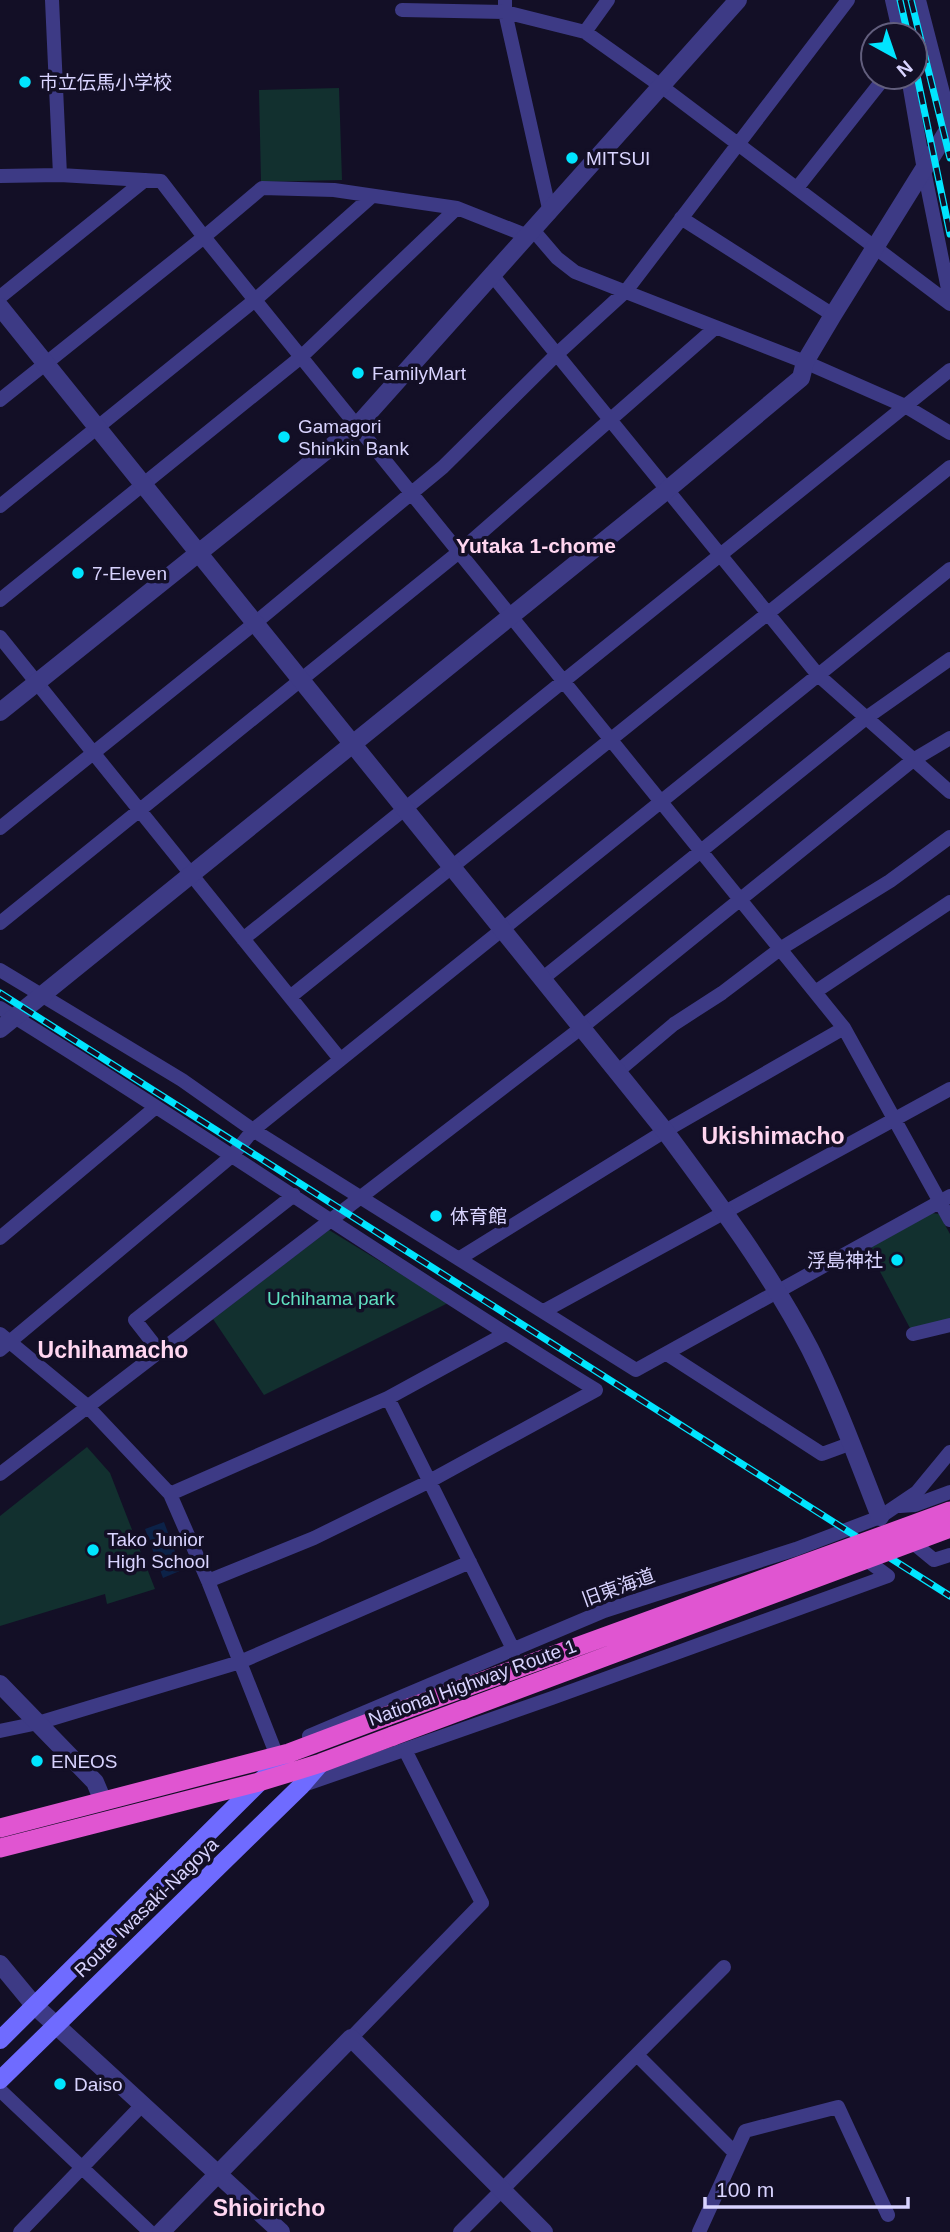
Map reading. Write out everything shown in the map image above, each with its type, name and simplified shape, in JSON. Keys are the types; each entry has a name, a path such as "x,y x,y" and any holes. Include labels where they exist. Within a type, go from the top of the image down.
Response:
{"highway":[{"name":"National Highway Route 1","path":"0,1828 283,1755 950,1511"},
{"name":"National Highway Route 1","path":"0,1848 399,1743 950,1528"}],"main road":[{"name":"Route Iwasaki-Nagoya","path":"0,2040 283,1755"},
{"name":"Route Iwasaki-Nagoya","path":"0,2080 301,1786 321,1763"}],"street":[{"path":"51,0 60,175"},
{"path":"585,32 608,0"},
{"path":"0,712 357,426 738,0"},
{"path":"0,828 255,623 443,467 557,354 626,291 848,0"},
{"path":"892,0 897,21"},
{"path":"919,0 924,21"},
{"path":"505,6 550,213"},
{"path":"402,10 505,6 585,32 662,86 950,302"},
{"path":"929,42 950,120"},
{"path":"797,188 874,91"},
{"path":"910,91 950,302"},
{"path":"0,1029 7,1012 40,995 511,616 801,377 805,362 833,315 950,127"},
{"path":"0,176 60,175 161,181 844,1028 895,1119 945,1199 950,1220"},
{"path":"0,297 145,180"},
{"path":"0,400 262,188 334,190 457,208 530,233 575,272 805,362 905,406 950,433"},
{"path":"0,506 255,300 372,197"},
{"path":"0,600 301,357 457,208"},
{"path":"681,218 833,315"},
{"path":"493,276 818,675 950,792"},
{"path":"0,307 665,1131 726,1213 777,1292 810,1350 852,1443 880,1517 934,1560 950,1555"},
{"path":"0,923 459,552 715,328"},
{"path":"243,939 950,370"},
{"path":"290,997 950,467"},
{"path":"283,1755 240,1662 170,1494 87,1406 3,1342 233,1155 253,1130 950,569"},
{"path":"0,637 340,1059"},
{"path":"542,979 866,718 950,659"},
{"path":"0,1474 581,1028 913,761 950,738"},
{"path":"617,1072 674,1024 722,993 780,948 890,881 950,837"},
{"path":"816,992 950,902"},
{"path":"0,970 182,1080 253,1130 636,1370 945,1199"},
{"path":"7,1012 596,1390 428,1482 314,1538 208,1581"},
{"path":"460,1258 665,1131 844,1028"},
{"path":"544,1311 950,1089"},
{"path":"0,1238 156,1107"},
{"path":"160,1352 135,1320 294,1195"},
{"path":"913,1334 950,1325"},
{"path":"170,1494 388,1398 505,1334"},
{"path":"667,1354 822,1454 852,1443"},
{"path":"388,1398 514,1651"},
{"name":"旧東海道","path":"283,1755 308,1737 604,1611 796,1549 880,1517 917,1492 950,1452"},
{"path":"898,1506 915,1505 950,1492"},
{"path":"301,1786 399,1743 816,1604 888,1576 833,1536"},
{"path":"796,1549 816,1604"},
{"path":"0,1731 38,1723 240,1662 470,1562"},
{"path":"0,1684 95,1782 103,1801"},
{"path":"161,2232 482,1903 399,1743"},
{"path":"0,1964 34,2005 281,2232"},
{"path":"460,2232 724,1967"},
{"path":"351,2038 544,2232"},
{"path":"637,2055 735,2154"},
{"path":"0,2090 150,2232"},
{"path":"20,2232 143,2104"},
{"path":"699,2232 745,2131 838,2107 888,2215"}],"green space":[{"path":"339,88 342,180 261,182 259,90"},
{"path":"932,1213 939,1214 950,1234 950,1322 911,1330 868,1249"},
{"name":"Uchihama park","path":"329,1230 448,1303 264,1395 213,1319"},
{"path":"87,1447 110,1473 155,1589 107,1604 105,1594 0,1626 0,1516"}],"water":[{"path":"164,1522 182,1570 163,1578 145,1529"}],"railway":[{"path":"900,0 905,21"},
{"path":"911,0 950,158"},
{"path":"920,91 950,234"},
{"path":"0,993 950,1596"}],"place":[{"name":"市立伝馬小学校","path":"25,82"},
{"name":"MITSUI","path":"572,158"},
{"name":"FamilyMart","path":"358,373"},
{"name":"Gamagori Shinkin Bank","path":"284,437"},
{"name":"7-Eleven","path":"78,573"},
{"name":"体育館","path":"436,1216"},
{"name":"浮島神社","path":"897,1260"},
{"name":"Tako Junior High School","path":"93,1550"},
{"name":"ENEOS","path":"37,1761"},
{"name":"Daiso","path":"60,2084"}],"district":[{"name":"Yutaka 1-chome","path":"536,546"},
{"name":"Ukishimacho","path":"773,1136"},
{"name":"Uchihamacho","path":"113,1350"},
{"name":"Shioiricho","path":"269,2208"}]}
